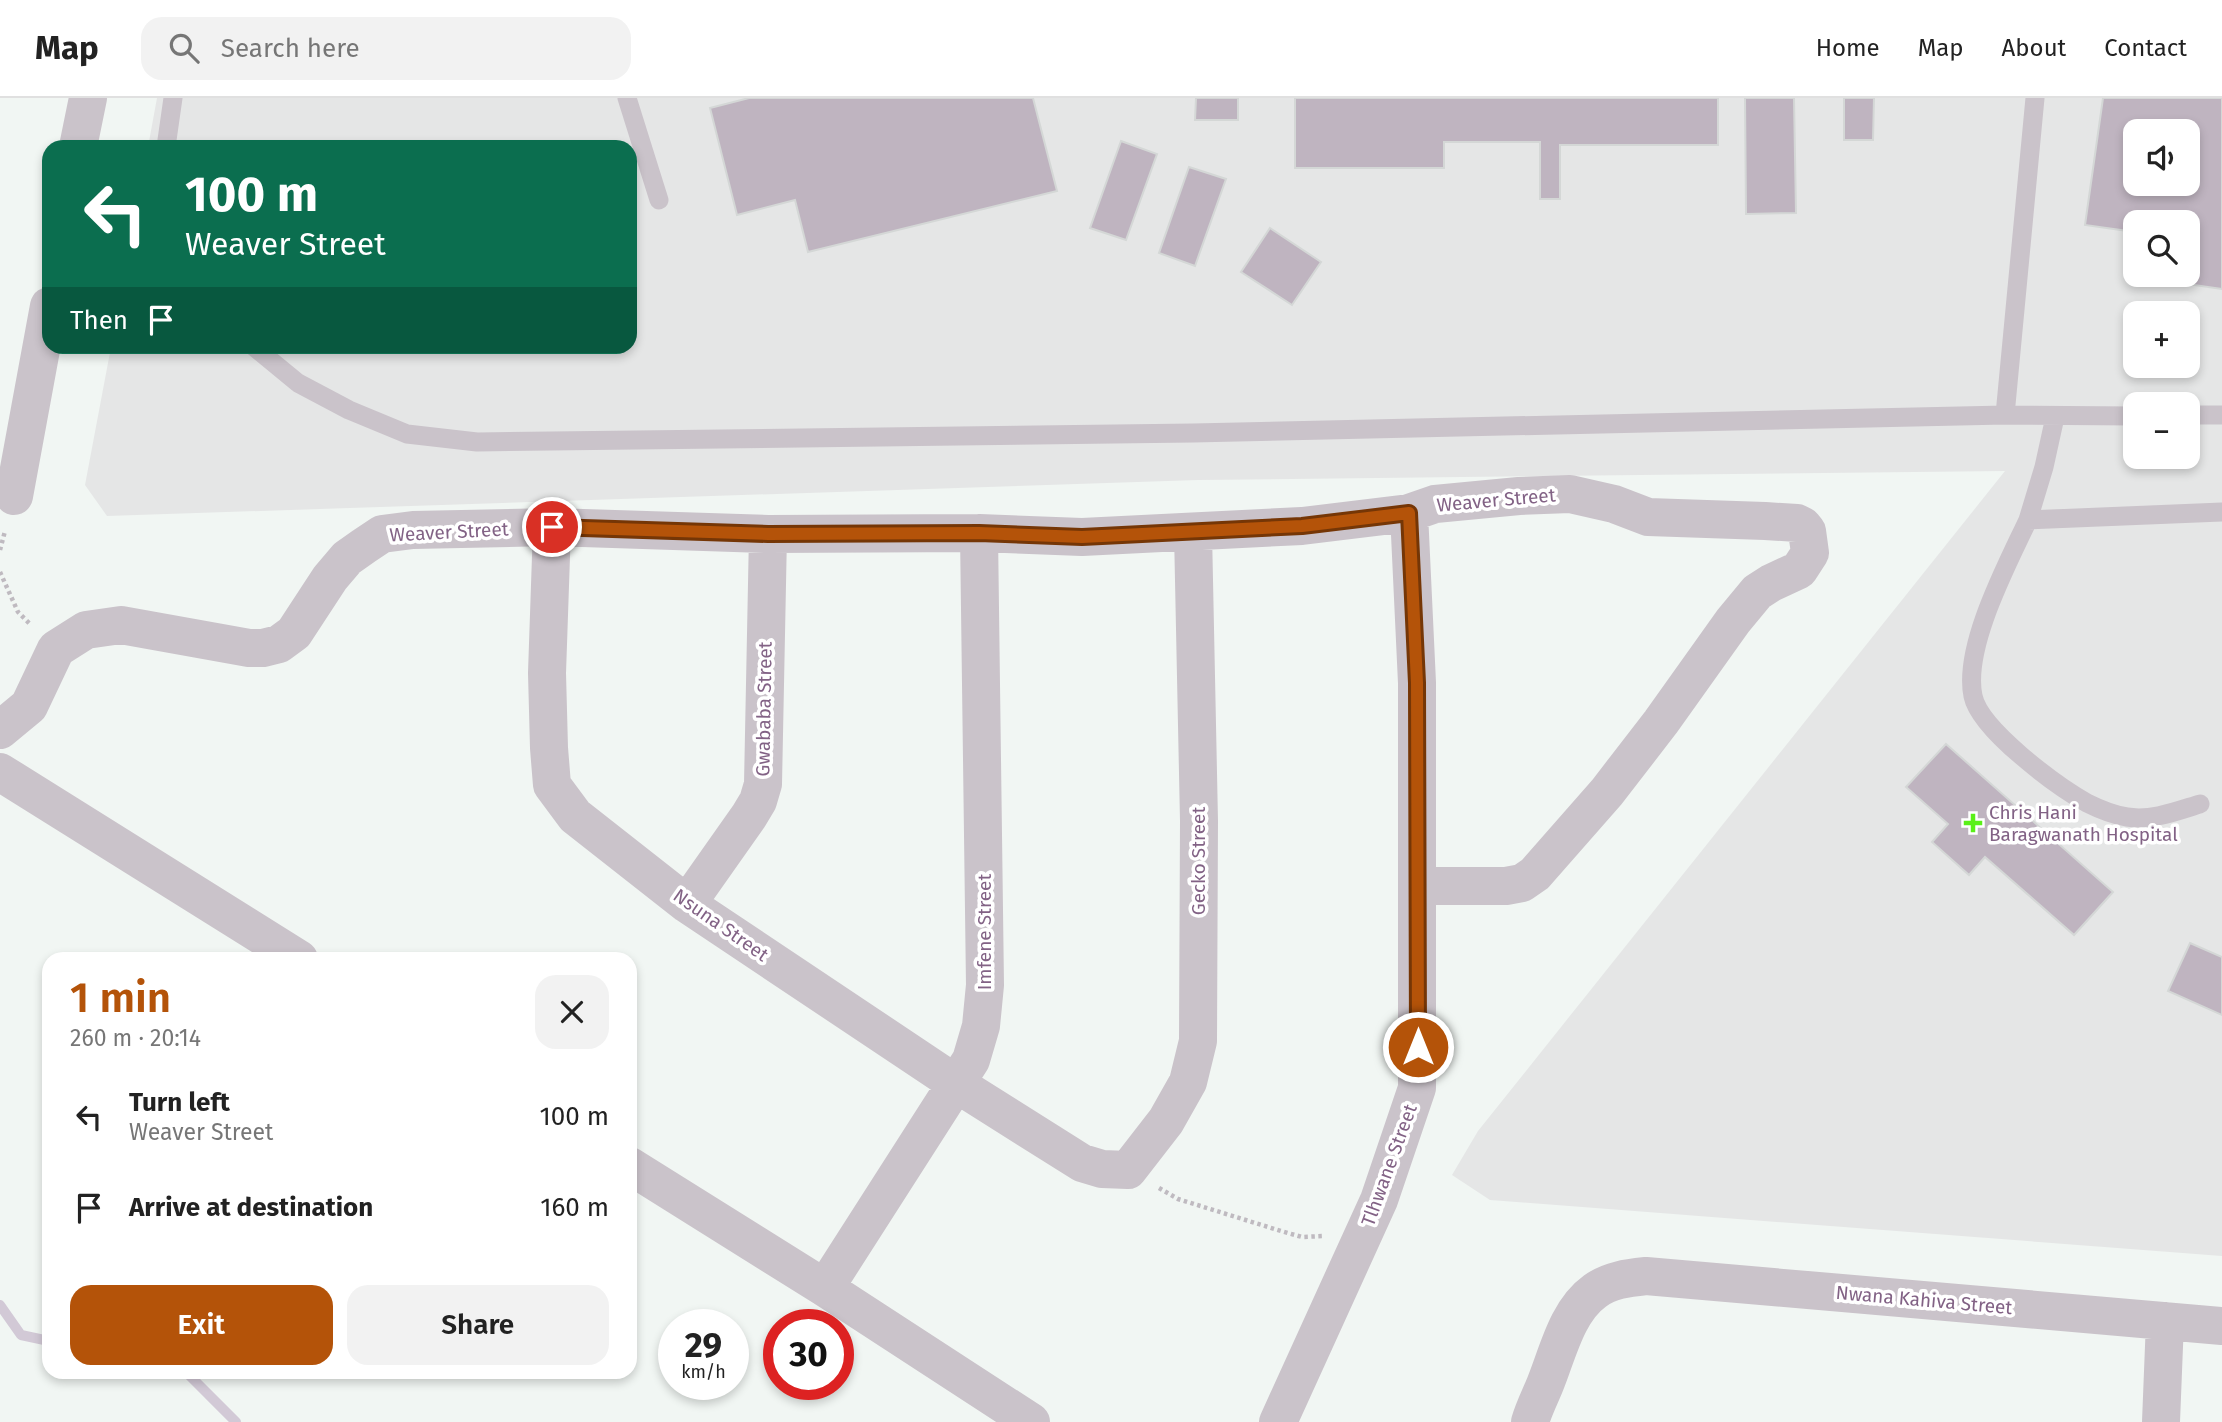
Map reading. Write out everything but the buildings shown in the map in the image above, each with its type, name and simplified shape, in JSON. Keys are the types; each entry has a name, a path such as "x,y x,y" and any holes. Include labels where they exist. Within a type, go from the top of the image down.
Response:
{"street":[{"path":"80,140 88,98"},
{"path":"14,496 42,344"},
{"name":"Weaver Street","path":"55,649 86,630 121,625 249,648 279,644 294,633 347,558 382,534 413,530 552,527 768,534 979,533 1082,537 1302,526 1409,513 1435,504 1570,494 1614,504 1648,517 1797,523 1807,531 1810,554 1799,570 1757,592 1732,621 1615,782 1529,879 1506,886 1417,886"},
{"name":"Tlhwane Street","path":"1278,1422 1383,1188 1418,1088 1417,683 1409,513"},
{"name":"Nsuna Street","path":"552,527 547,673 548,748 552,785 575,816 687,904 955,1083 1082,1163 1102,1169 1128,1170"},
{"name":"Gecko Street","path":"1128,1170 1166,1121 1188,1082 1198,1041 1199,821 1193,532"},
{"name":"Imfene Street","path":"825,1288 971,1060 981,1026 985,985 979,533"},
{"name":"Gwababa Street","path":"687,904 749,816 758,801 763,784 768,534"},
{"path":"0,730 29,706 55,649"},
{"path":"0,772 288,952"},
{"path":"637,1170 1031,1422"},
{"name":"Nwana Kahiva Street","path":"1530,1422 1567,1328 1581,1305 1594,1291 1611,1282 1646,1276 2222,1326"},
{"path":"2161,1422 2165,1321"}],"lane":[{"path":"167,140 173,98"},
{"path":"627,98 659,200"},
{"path":"2005,415 2035,98"},
{"path":"263,354 298,383 349,410 407,434 477,442 1193,433 2005,415 2123,416"},
{"path":"2200,415 2222,415"},
{"path":"2055,417 2028,520 1998,583 1973,656 1973,697 1983,718 2030,763 2088,804 2130,818 2167,815 2200,804"},
{"path":"2028,520 2222,512"}],"path":[{"path":"0,572 18,612 55,649"},
{"path":"1128,1170 1178,1199 1280,1231 1302,1237 1363,1235"}],"shaded area":[{"name":"Chris Hani Baragwanath Hospital","path":"157,98 2222,98 2222,1256 1490,1200 1452,1175 1478,1131 2005,471 1198,480 107,516 85,485 110,354 637,354 637,140 149,140"}],"waterway":[{"path":"0,1305 21,1335 42,1340"},
{"path":"193,1379 236,1422"}],"place":[{"name":"Chris Hani Baragwanath Hospital","path":"1973,823"}],"route":[{"path":"552,527 768,534 979,533 1082,537 1302,526 1409,513 1417,683 1418,1047"}]}
